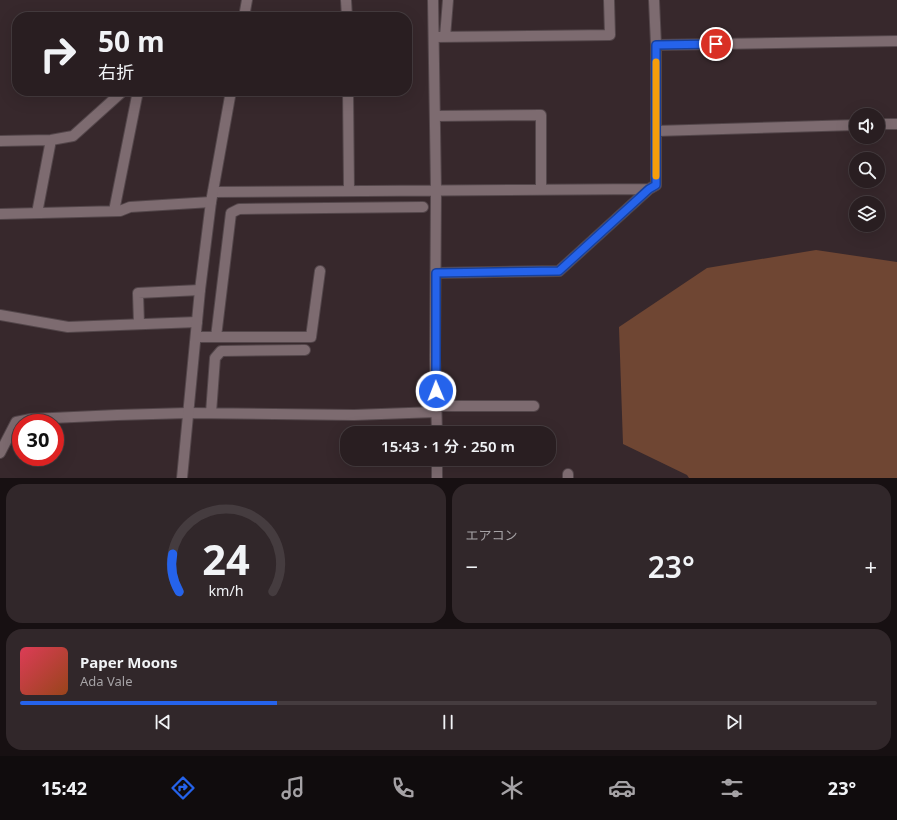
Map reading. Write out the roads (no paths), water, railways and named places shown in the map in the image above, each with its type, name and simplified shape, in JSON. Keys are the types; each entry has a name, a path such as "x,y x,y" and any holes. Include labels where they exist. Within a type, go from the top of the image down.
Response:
{"street":[{"path":"245,12 247,0"},
{"path":"346,0 346,12"},
{"path":"433,0 436,190 437,426"},
{"path":"446,37 448,0"},
{"path":"434,37 610,35 610,0"},
{"path":"436,273 559,271 649,189 656,185 656,45 654,0"},
{"path":"656,45 897,41"},
{"path":"0,141 51,140 73,136 117,96"},
{"path":"114,211 137,96"},
{"path":"182,478 200,290 212,197 230,96"},
{"path":"348,96 350,191"},
{"path":"435,116 541,115 542,190"},
{"path":"885,124 897,124"},
{"path":"656,131 849,125"},
{"path":"37,213 51,140"},
{"path":"0,214 120,211 130,207 212,197 350,191 649,189"},
{"path":"216,337 231,213 238,209 423,207"},
{"path":"196,337 311,337 320,271"},
{"path":"139,324 138,294 200,290"},
{"path":"0,315 68,327 197,322"},
{"path":"211,413 215,358 221,351 305,350"},
{"path":"0,452 16,422 31,419 188,413 354,415 436,409 534,406"},
{"path":"437,466 437,478"}]}
